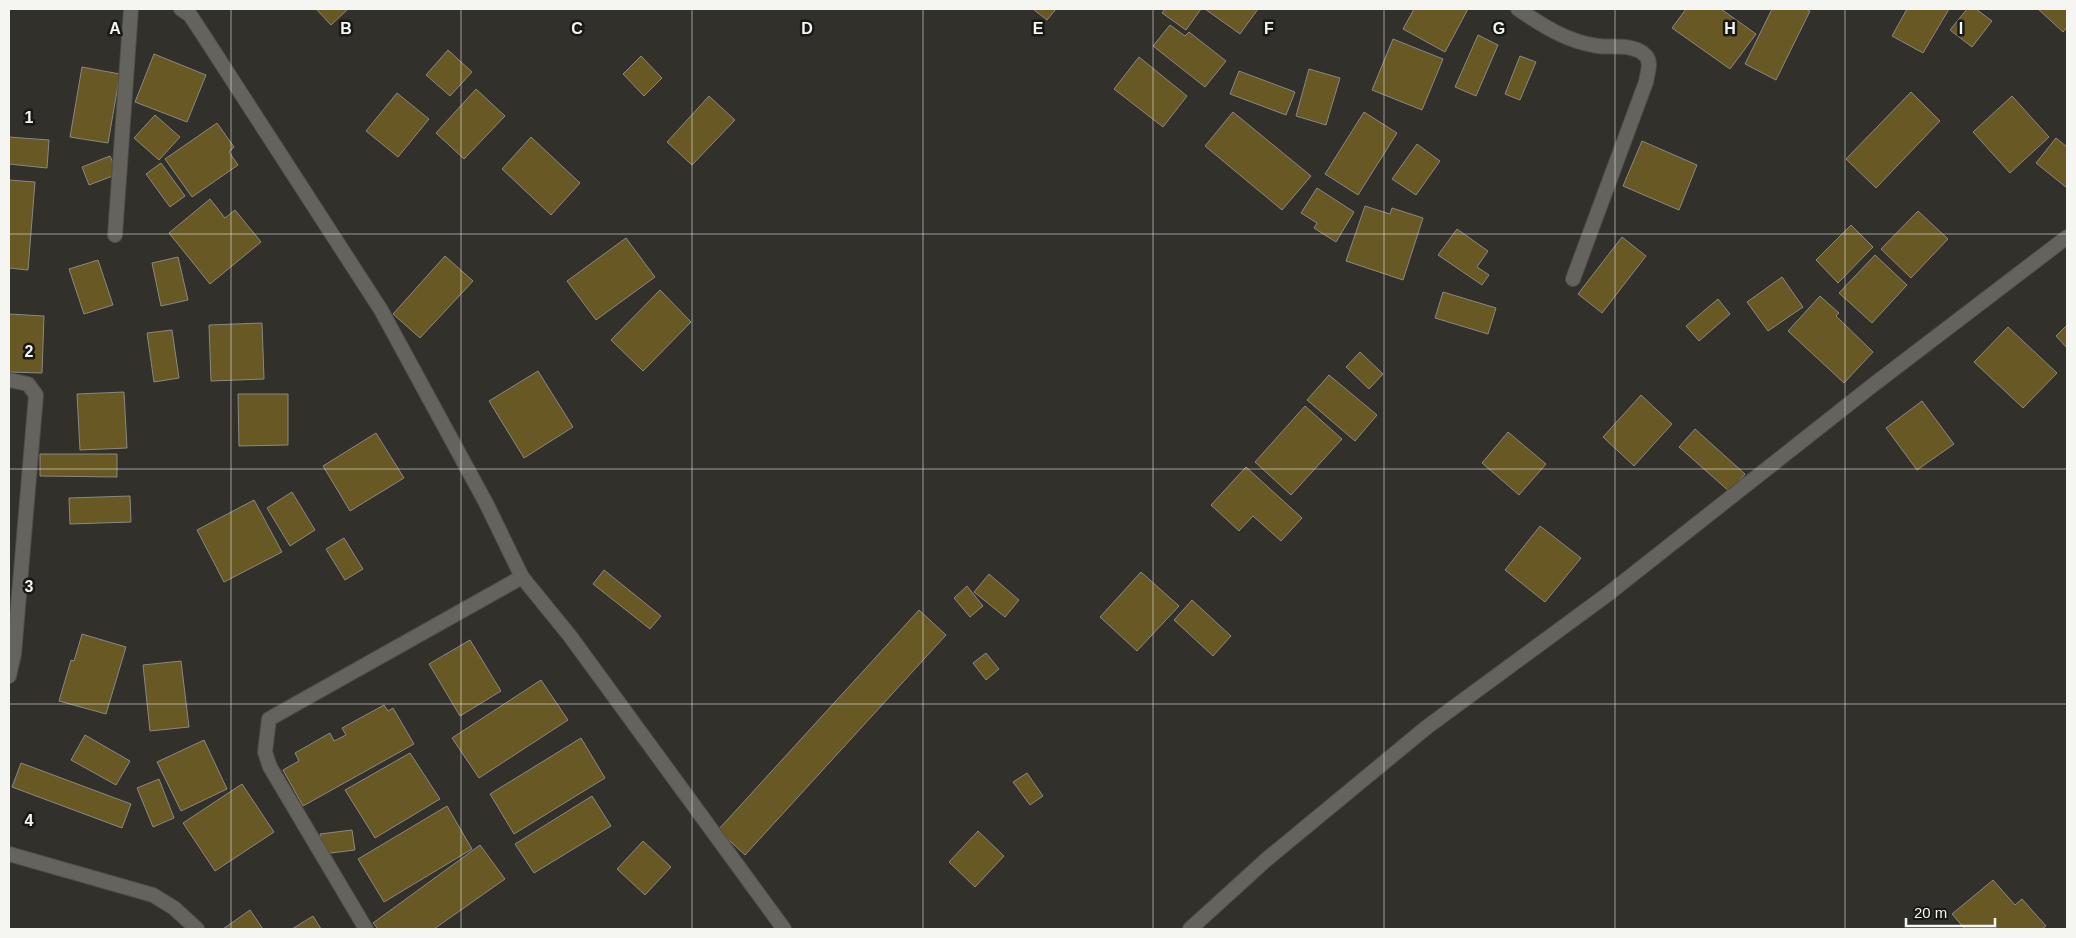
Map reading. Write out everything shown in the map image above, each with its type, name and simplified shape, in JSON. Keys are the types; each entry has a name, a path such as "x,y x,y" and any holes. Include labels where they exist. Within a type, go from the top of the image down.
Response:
{"street":[{"path":"115,235 131,9"},
{"path":"181,9 190,15 200,30 381,310 486,502 522,577 570,636 784,929"},
{"path":"1518,9 1571,40 1599,46 1637,50 1645,55 1649,62 1646,82 1573,279"},
{"path":"1190,929 1267,860 1427,728 1608,594 1873,385 2067,237"},
{"path":"9,380 28,384 36,395 14,654 9,676"},
{"path":"366,929 270,768 265,752 269,719 522,577"},
{"path":"9,854 153,895 174,908 196,929"}],"building":[{"path":"316,9 348,9 331,25"},
{"path":"1033,9 1056,9 1047,20"},
{"path":"1165,9 1201,9 1186,30 1162,13"},
{"path":"1205,9 1258,9 1240,34"},
{"path":"1414,9 1468,9 1445,52 1403,29"},
{"path":"1686,9 1721,9 1756,34 1730,69 1672,28"},
{"path":"1772,9 1805,9 1810,11 1776,80 1745,64"},
{"path":"1907,9 1949,9 1923,53 1892,36"},
{"path":"1967,9 1976,9 1992,21 1972,47 1950,30"},
{"path":"2038,9 2067,9 2067,27 2063,32"},
{"path":"1170,25 1185,36 1189,32 1226,61 1205,87 1153,46"},
{"path":"1478,35 1498,45 1476,96 1455,87"},
{"path":"1393,39 1443,59 1422,110 1372,90"},
{"path":"448,50 472,72 450,96 426,75"},
{"path":"154,54 206,75 187,122 135,102"},
{"path":"641,56 662,78 644,96 623,74"},
{"path":"1520,56 1536,62 1520,100 1505,94"},
{"path":"1139,57 1187,96 1163,127 1114,89"},
{"path":"82,67 120,74 108,143 70,137"},
{"path":"1309,69 1340,78 1326,125 1296,116"},
{"path":"1239,71 1295,92 1286,115 1230,94"},
{"path":"476,89 505,116 464,159 436,133"},
{"path":"1911,92 1940,121 1876,188 1846,159"},
{"path":"397,93 429,119 398,157 366,131"},
{"path":"709,96 735,120 692,165 667,142"},
{"path":"2012,96 2049,137 2010,173 1973,132"},
{"path":"1233,112 1311,176 1282,210 1205,146"},
{"path":"1364,112 1397,133 1358,195 1325,174"},
{"path":"155,115 180,137 159,160 134,138"},
{"path":"217,123 234,147 229,152 238,165 192,197 165,159"},
{"path":"9,137 49,140 47,168 9,164"},
{"path":"531,137 580,183 551,215 502,169"},
{"path":"2056,138 2067,147 2067,188 2036,163"},
{"path":"1642,141 1697,165 1679,210 1623,186"},
{"path":"1417,144 1440,161 1416,195 1392,179"},
{"path":"110,156 118,174 89,185 82,167"},
{"path":"161,163 185,196 170,207 146,174"},
{"path":"9,180 35,182 28,270 9,268"},
{"path":"1317,188 1354,212 1336,242 1314,228 1317,223 1301,213"},
{"path":"210,199 225,218 235,210 261,242 210,284 169,233"},
{"path":"1365,206 1390,214 1392,208 1423,218 1403,280 1346,261"},
{"path":"1918,211 1948,239 1911,278 1881,249"},
{"path":"1851,225 1873,247 1838,283 1816,260"},
{"path":"1457,229 1488,251 1477,267 1489,275 1482,285 1438,255"},
{"path":"1622,237 1646,256 1602,313 1578,294"},
{"path":"626,238 655,277 596,320 567,281"},
{"path":"1875,255 1907,285 1872,323 1839,293"},
{"path":"445,256 473,281 420,338 393,314"},
{"path":"178,257 188,300 161,306 152,263"},
{"path":"98,260 113,305 84,314 69,269"},
{"path":"1782,277 1803,307 1768,331 1747,302"},
{"path":"660,290 691,322 643,371 611,340"},
{"path":"1443,292 1496,308 1488,334 1435,318"},
{"path":"1820,296 1839,313 1836,316 1873,352 1844,383 1788,331"},
{"path":"1718,299 1730,314 1699,341 1686,326"},
{"path":"9,314 44,316 42,373 9,372"},
{"path":"262,323 264,379 211,381 209,325"},
{"path":"2067,325 2067,348 2056,336"},
{"path":"2008,327 2057,373 2023,408 1974,362"},
{"path":"172,330 179,378 154,382 147,333"},
{"path":"1360,352 1383,374 1369,389 1346,367"},
{"path":"538,371 573,427 524,458 489,401"},
{"path":"1329,375 1377,415 1355,441 1307,400"},
{"path":"124,392 127,448 80,450 77,394"},
{"path":"238,394 288,394 288,445 239,446"},
{"path":"1641,395 1672,424 1634,466 1603,437"},
{"path":"1922,401 1954,444 1917,470 1886,428"},
{"path":"1305,406 1342,439 1291,495 1255,462"},
{"path":"1695,429 1745,474 1730,492 1679,447"},
{"path":"1508,432 1546,464 1519,495 1482,463"},
{"path":"376,433 404,478 350,511 323,466"},
{"path":"40,454 117,454 117,477 40,476"},
{"path":"1246,467 1302,518 1281,541 1253,516 1239,531 1211,505"},
{"path":"292,492 315,530 290,546 267,508"},
{"path":"130,496 131,522 70,524 69,498"},
{"path":"254,500 282,552 224,582 197,530"},
{"path":"1540,526 1581,558 1545,602 1505,570"},
{"path":"344,538 363,569 345,580 326,549"},
{"path":"604,570 661,616 650,629 593,584"},
{"path":"1141,572 1179,606 1137,651 1100,617"},
{"path":"989,574 1019,600 1005,617 974,592"},
{"path":"967,586 983,606 970,617 954,598"},
{"path":"1192,600 1231,636 1213,656 1174,620"},
{"path":"919,610 946,635 745,855 718,830"},
{"path":"82,634 126,647 106,714 59,701 71,660 74,661"},
{"path":"470,640 501,691 460,716 429,664"},
{"path":"986,653 999,669 986,680 973,663"},
{"path":"181,661 189,727 150,731 143,665"},
{"path":"541,680 568,720 479,778 452,738"},
{"path":"384,705 388,711 393,708 414,744 303,806 283,770 299,761 295,753 330,733 334,741 346,735 342,728"},
{"path":"85,735 130,761 116,785 71,760"},
{"path":"581,738 605,778 514,834 490,794"},
{"path":"204,740 227,789 181,811 157,762"},
{"path":"410,753 440,799 375,838 345,790"},
{"path":"21,763 131,804 122,828 12,787"},
{"path":"1027,773 1043,796 1030,805 1013,782"},
{"path":"159,779 174,818 153,827 137,788"},
{"path":"242,784 274,832 215,871 183,823"},
{"path":"592,796 611,826 534,873 515,844"},
{"path":"447,806 472,849 384,902 358,859"},
{"path":"352,830 355,850 323,854 320,834"},
{"path":"978,831 1004,856 975,887 949,862"},
{"path":"643,841 671,867 645,895 617,869"},
{"path":"480,845 505,879 434,929 378,929 373,923"},
{"path":"1993,880 2015,905 2022,899 2046,926 2042,929 1965,929 1952,914"},
{"path":"250,910 263,929 223,929"},
{"path":"313,916 321,929 292,929"}]}
